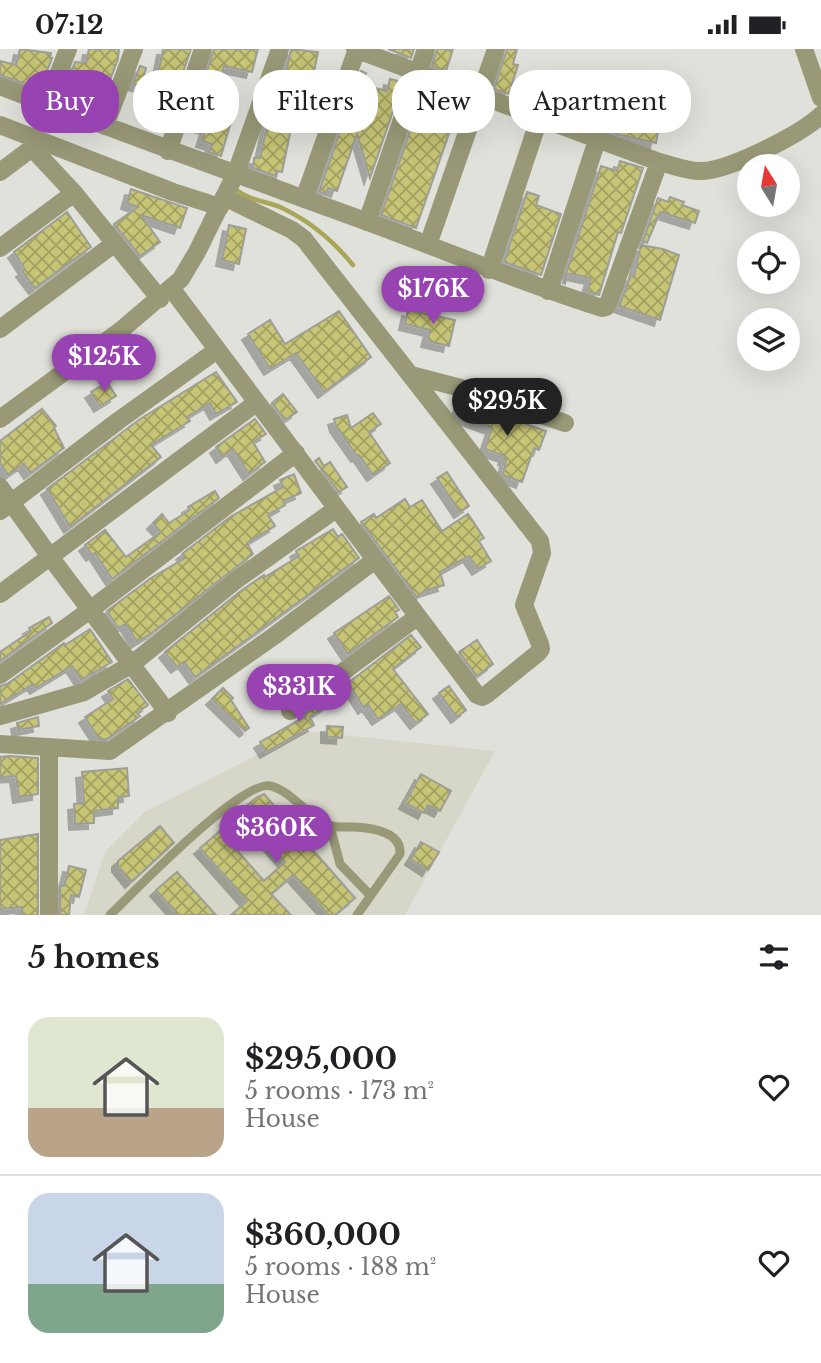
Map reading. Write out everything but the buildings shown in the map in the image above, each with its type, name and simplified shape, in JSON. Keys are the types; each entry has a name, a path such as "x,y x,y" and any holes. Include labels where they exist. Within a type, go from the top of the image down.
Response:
{"street":[{"path":"60,70 68,49"},
{"path":"119,89 134,49"},
{"path":"168,151 203,49"},
{"path":"0,419 120,331 165,293 190,266 236,173 280,49"},
{"path":"304,199 356,49 409,70"},
{"path":"418,70 426,49"},
{"path":"488,70 496,49"},
{"path":"804,49 821,98"},
{"path":"0,86 21,94"},
{"path":"580,133 659,162 701,171 733,163 769,147 821,115"},
{"path":"0,125 36,144 173,192 222,202 292,230 304,239 540,541 542,553 524,605 541,649 482,697 477,695 217,350 115,243 36,144"},
{"path":"119,132 236,173 489,270 602,308 606,307 659,162"},
{"path":"367,222 397,133"},
{"path":"428,245 466,133"},
{"path":"489,270 534,133"},
{"path":"548,291 597,139"},
{"path":"0,172 36,144"},
{"path":"0,248 74,193"},
{"path":"0,329 115,243"},
{"path":"6,507 217,350"},
{"path":"411,375 461,388 565,423"},
{"path":"0,594 256,403"},
{"path":"0,675 296,453"},
{"path":"0,487 6,507 51,558 168,713"},
{"path":"0,716 84,692 132,664 235,581 336,509"},
{"path":"0,744 110,751 168,713 375,560"},
{"path":"290,711 416,617"},
{"path":"49,748 49,915"}],"lane":[{"path":"110,915 237,798 256,787 270,785 330,826 364,828 387,834 397,840 401,847 400,853 357,915"},
{"path":"330,826 340,864 370,895"}],"shaded area":[{"path":"304,731 495,751 405,915 84,915 105,852 145,812"}],"waterway":[{"path":"238,191 278,206 304,220 330,241 353,265"}]}
